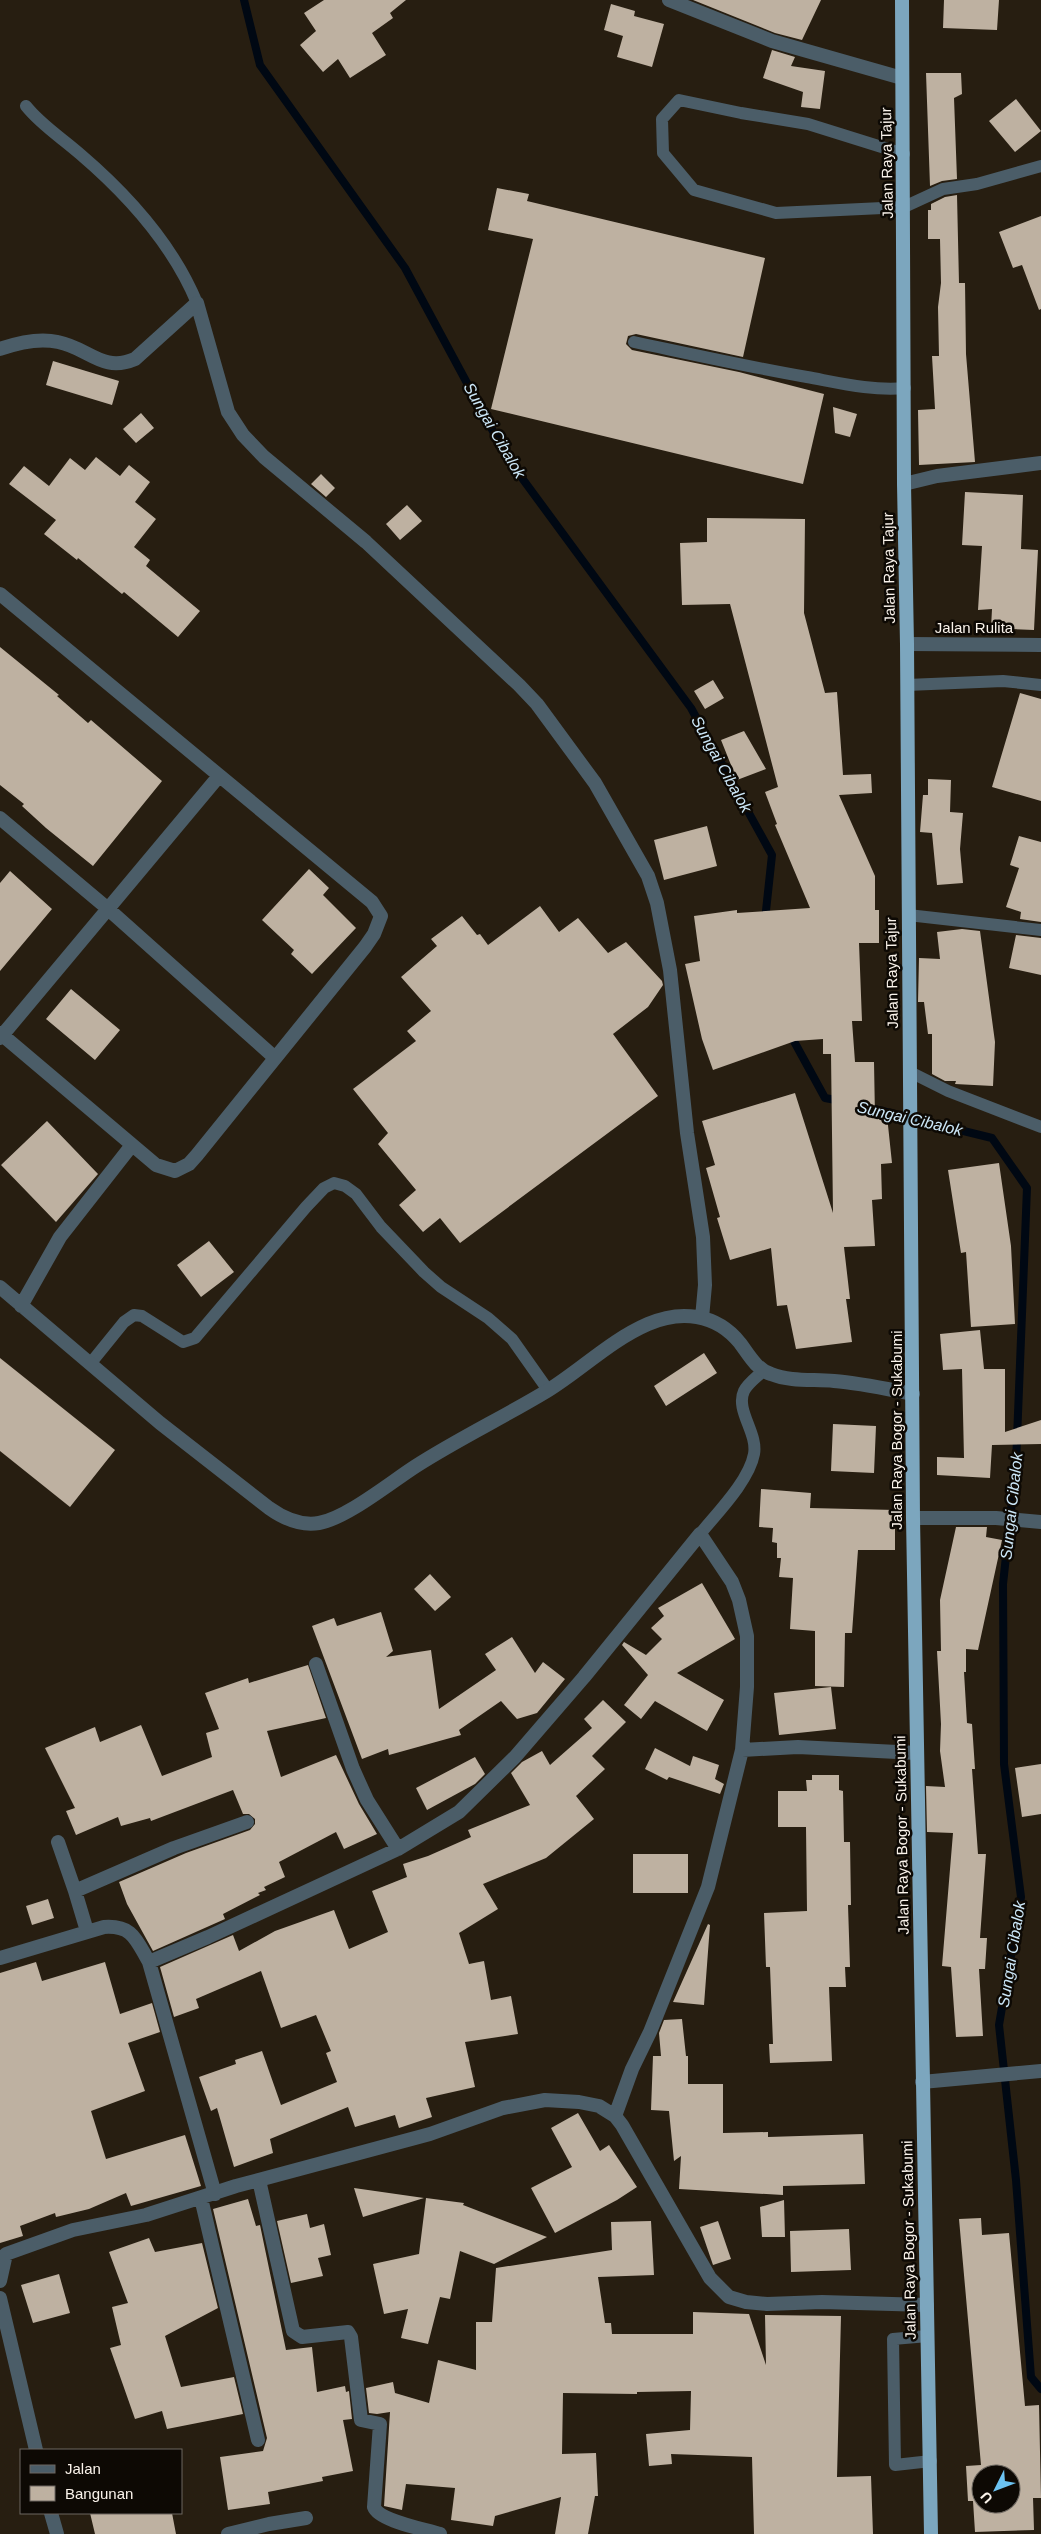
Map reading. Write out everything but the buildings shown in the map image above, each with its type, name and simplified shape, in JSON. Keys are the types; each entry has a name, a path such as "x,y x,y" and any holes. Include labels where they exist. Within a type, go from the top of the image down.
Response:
{"highway":[{"name":"Jalan Raya Tajur","path":"902,0 904,484 908,644 908,915 911,1136"},
{"name":"Jalan Raya Bogor - Sukabumi","path":"911,1136 913,1518 931,2534"}],"street":[{"path":"669,0 772,41 902,78"},
{"path":"0,349 31,342 57,341 110,365 122,364 135,359 197,303 228,412 243,436 366,542 537,704 595,783 648,876 661,918 670,970 687,1133 703,1237 705,1286 702,1318"},
{"path":"904,484 937,476 1041,463"},
{"path":"0,594 372,902 381,916 374,934 365,947 189,1164 175,1171 156,1165 1,1036 219,776"},
{"name":"Jalan Rulita","path":"908,644 1041,645"},
{"path":"0,818 107,908 274,1057"},
{"path":"21,1306 60,1237 132,1145"},
{"path":"0,1287 160,1423 269,1508 278,1514 305,1523 318,1523 344,1512 438,1452 548,1390 645,1325 669,1316 693,1315 724,1328 763,1371 789,1378 834,1381 913,1394"},
{"path":"913,1518 996,1518 1041,1522"},
{"path":"149,1962 217,1933 398,1849 459,1812 515,1757 584,1677 700,1534 732,1582 739,1600 747,1636 747,1687 742,1750 708,1887 650,2032 632,2069 615,2116"},
{"path":"316,1664 353,1769 367,1800 398,1849"},
{"path":"742,1750 798,1746 917,1753"},
{"path":"76,1891 174,1848 247,1822"},
{"path":"58,1842 76,1891 87,1931"},
{"path":"0,1958 104,1927 123,1927 136,1939 149,1962 215,2194"},
{"path":"922,2082 1041,2071"},
{"path":"0,2281 6,2254 73,2230 133,2218 259,2180 430,2134 522,2103 545,2100 589,2103 615,2116 638,2150 710,2278 729,2297 746,2302 767,2304 822,2302 927,2305"},
{"path":"259,2180 293,2331 302,2338 348,2332 352,2337 361,2420 380,2424 374,2506 376,2512 384,2518 440,2534"},
{"path":"201,2198 258,2440"},
{"path":"0,2298 36,2449"},
{"path":"51,2514 57,2534"},
{"path":"228,2534 267,2529 306,2518"}],"lane":[{"path":"904,154 808,124 679,100 662,119 663,153 694,190 776,213 904,206 943,189 977,184 1041,166"},
{"path":"26,106 39,120 94,166 147,223 180,267 197,303"},
{"path":"634,342 753,368 862,387 883,390 905,388"},
{"path":"907,685 942,686 1003,681 1041,685"},
{"path":"908,915 1041,930"},
{"path":"910,1072 948,1091 1041,1127"},
{"path":"90,1364 124,1322 134,1315 142,1316 183,1342 195,1338 306,1207 324,1188 334,1183 345,1186 356,1194 381,1227 441,1287 488,1318 512,1339 548,1390"},
{"path":"700,1534 749,1470 754,1453 753,1439 744,1411 743,1396 746,1388 763,1371"},
{"path":"928,2336 892,2339 895,2465 931,2461"}],"waterway":[{"name":"Sungai Cibalok","path":"244,0 260,65 405,268 508,459 691,708 772,855 765,920"},
{"name":"Sungai Cibalok","path":"790,1034 825,1098 841,1101"},
{"name":"Sungai Cibalok","path":"866,1107 992,1138 1027,1188 1016,1464 1003,1584 1004,1764 1021,1897 999,2025 1016,2180 1031,2377 1041,2389"}]}
